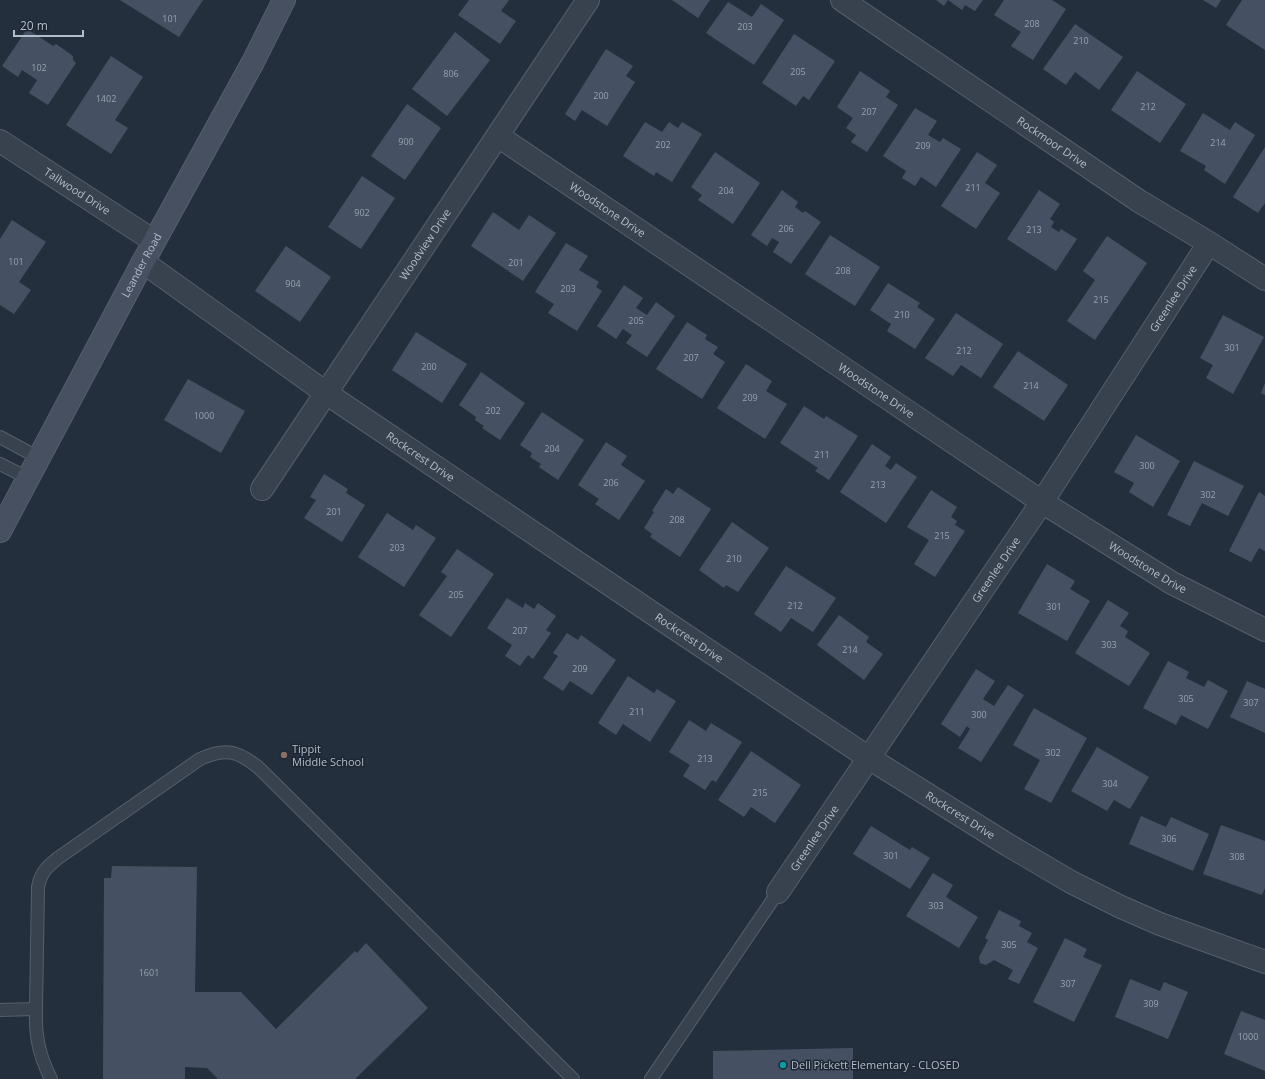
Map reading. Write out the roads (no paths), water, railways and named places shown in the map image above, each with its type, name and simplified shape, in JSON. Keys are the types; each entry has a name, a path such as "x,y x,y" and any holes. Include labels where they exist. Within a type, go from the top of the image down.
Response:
{"main road":[{"name":"Leander Road","path":"0,531 154,241 253,62 284,0"}],"street":[{"name":"Woodview Drive","path":"262,489 588,0"},
{"name":"Rockmoor Drive","path":"842,0 1139,201 1265,279"},
{"name":"Woodstone Drive","path":"498,136 1042,502 1172,582 1265,630"},
{"name":"Tallwood Drive","path":"0,141 154,241"},
{"name":"Greenlee Drive","path":"778,892 1042,502 1209,244"},
{"name":"Rockcrest Drive","path":"143,262 326,393 868,758 1008,845 1071,882 1121,907 1160,924 1265,962"}],"lane":[{"path":"0,437 39,458"},
{"path":"0,464 28,478"},
{"path":"51,1079 38,1044 35,1028 38,887 41,876 47,867 58,858 200,759 223,751 247,758 259,768 573,1079"},
{"path":"651,1079 778,892"},
{"path":"0,1010 36,1009"}],"place":[{"name":"Tippit Middle School","path":"284,755"},
{"name":"Dell Pickett Elementary - CLOSED","path":"783,1065"}]}
